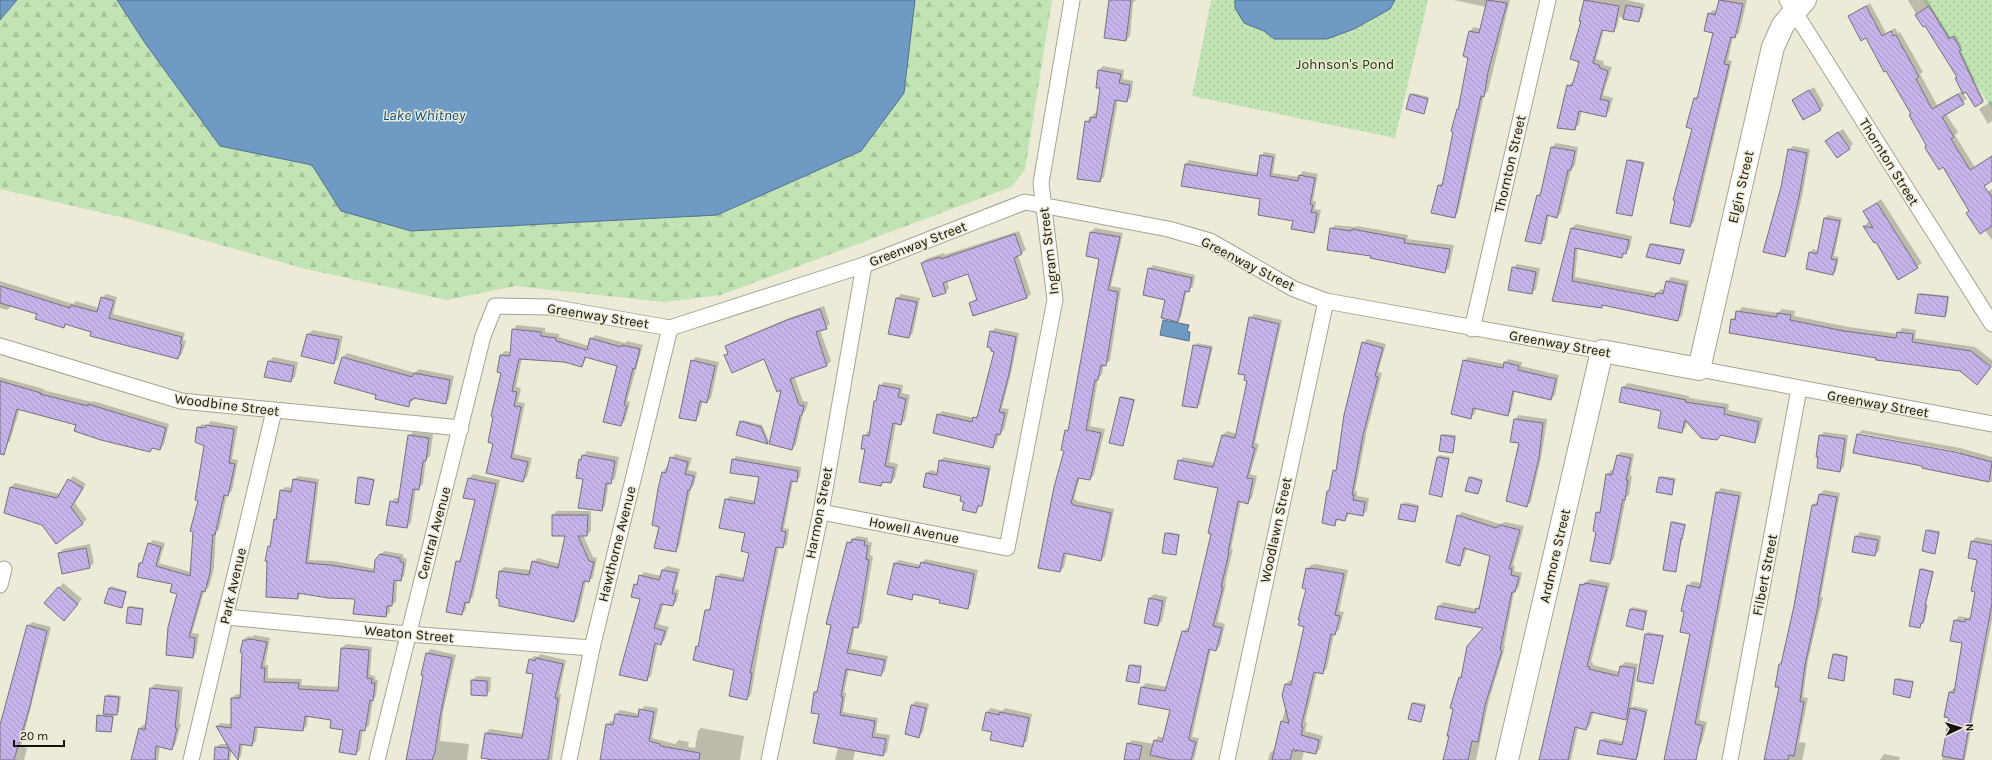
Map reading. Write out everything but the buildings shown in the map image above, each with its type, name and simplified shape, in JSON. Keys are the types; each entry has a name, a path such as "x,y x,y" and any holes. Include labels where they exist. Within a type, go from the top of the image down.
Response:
{"main road":[{"name":"Elgin Street","path":"1699,369 1773,47 1795,4"},
{"name":"Greenway Street","path":"1602,351 1699,369"},
{"name":"Ardmore Street","path":"1507,760 1602,351"}],"street":[{"name":"Ingram Street","path":"1007,548 1055,300 1041,183 1072,0"},
{"name":"Thornton Street","path":"1472,329 1548,0"},
{"name":"Thornton Street","path":"1795,4 1992,324"},
{"name":"Greenway Street","path":"495,306 551,307 670,328 864,265 1025,202 1043,204 1168,229 1210,241 1294,289 1326,301 1472,329 1602,351"},
{"name":"Harmon Street","path":"769,760 820,512 864,265"},
{"name":"Woodlawn Street","path":"1227,760 1326,301"},
{"name":"Central Avenue","path":"377,760 483,336 495,306"},
{"name":"Hawthorne Avenue","path":"569,760 592,648 670,328"},
{"name":"Woodbine Street","path":"0,346 181,401 461,428"},
{"name":"Greenway Street","path":"1699,369 1799,389 1992,424"},
{"name":"Filbert Street","path":"1730,760 1799,389"},
{"name":"Park Avenue","path":"191,760 274,411"},
{"name":"Howell Avenue","path":"820,512 1007,548"},
{"path":"0,584 4,569"},
{"name":"Weaton Street","path":"226,617 408,634 592,648"}],"green space":[{"path":"17,0 117,0 145,43 220,146 312,165 341,211 904,93 915,0 1052,0 1025,170 1011,187 721,295 664,302 515,286 447,300 302,268 133,220 0,189 0,20"},
{"name":"Johnson's Pond","path":"1211,0 1428,0 1395,138 1192,96"},
{"path":"1923,0 1992,0 1992,109"}],"water":[{"path":"0,0 17,0 0,20"},
{"name":"Lake Whitney","path":"117,0 915,0 904,93 861,151 717,215 411,231 341,211 312,165 220,146 145,43"},
{"name":"Johnson's Pond","path":"1235,0 1395,0 1390,9 1354,29 1327,39 1274,39 1264,31 1244,23 1235,8"},
{"path":"1163,320 1189,325 1187,331 1190,332 1189,341 1160,335"}]}
